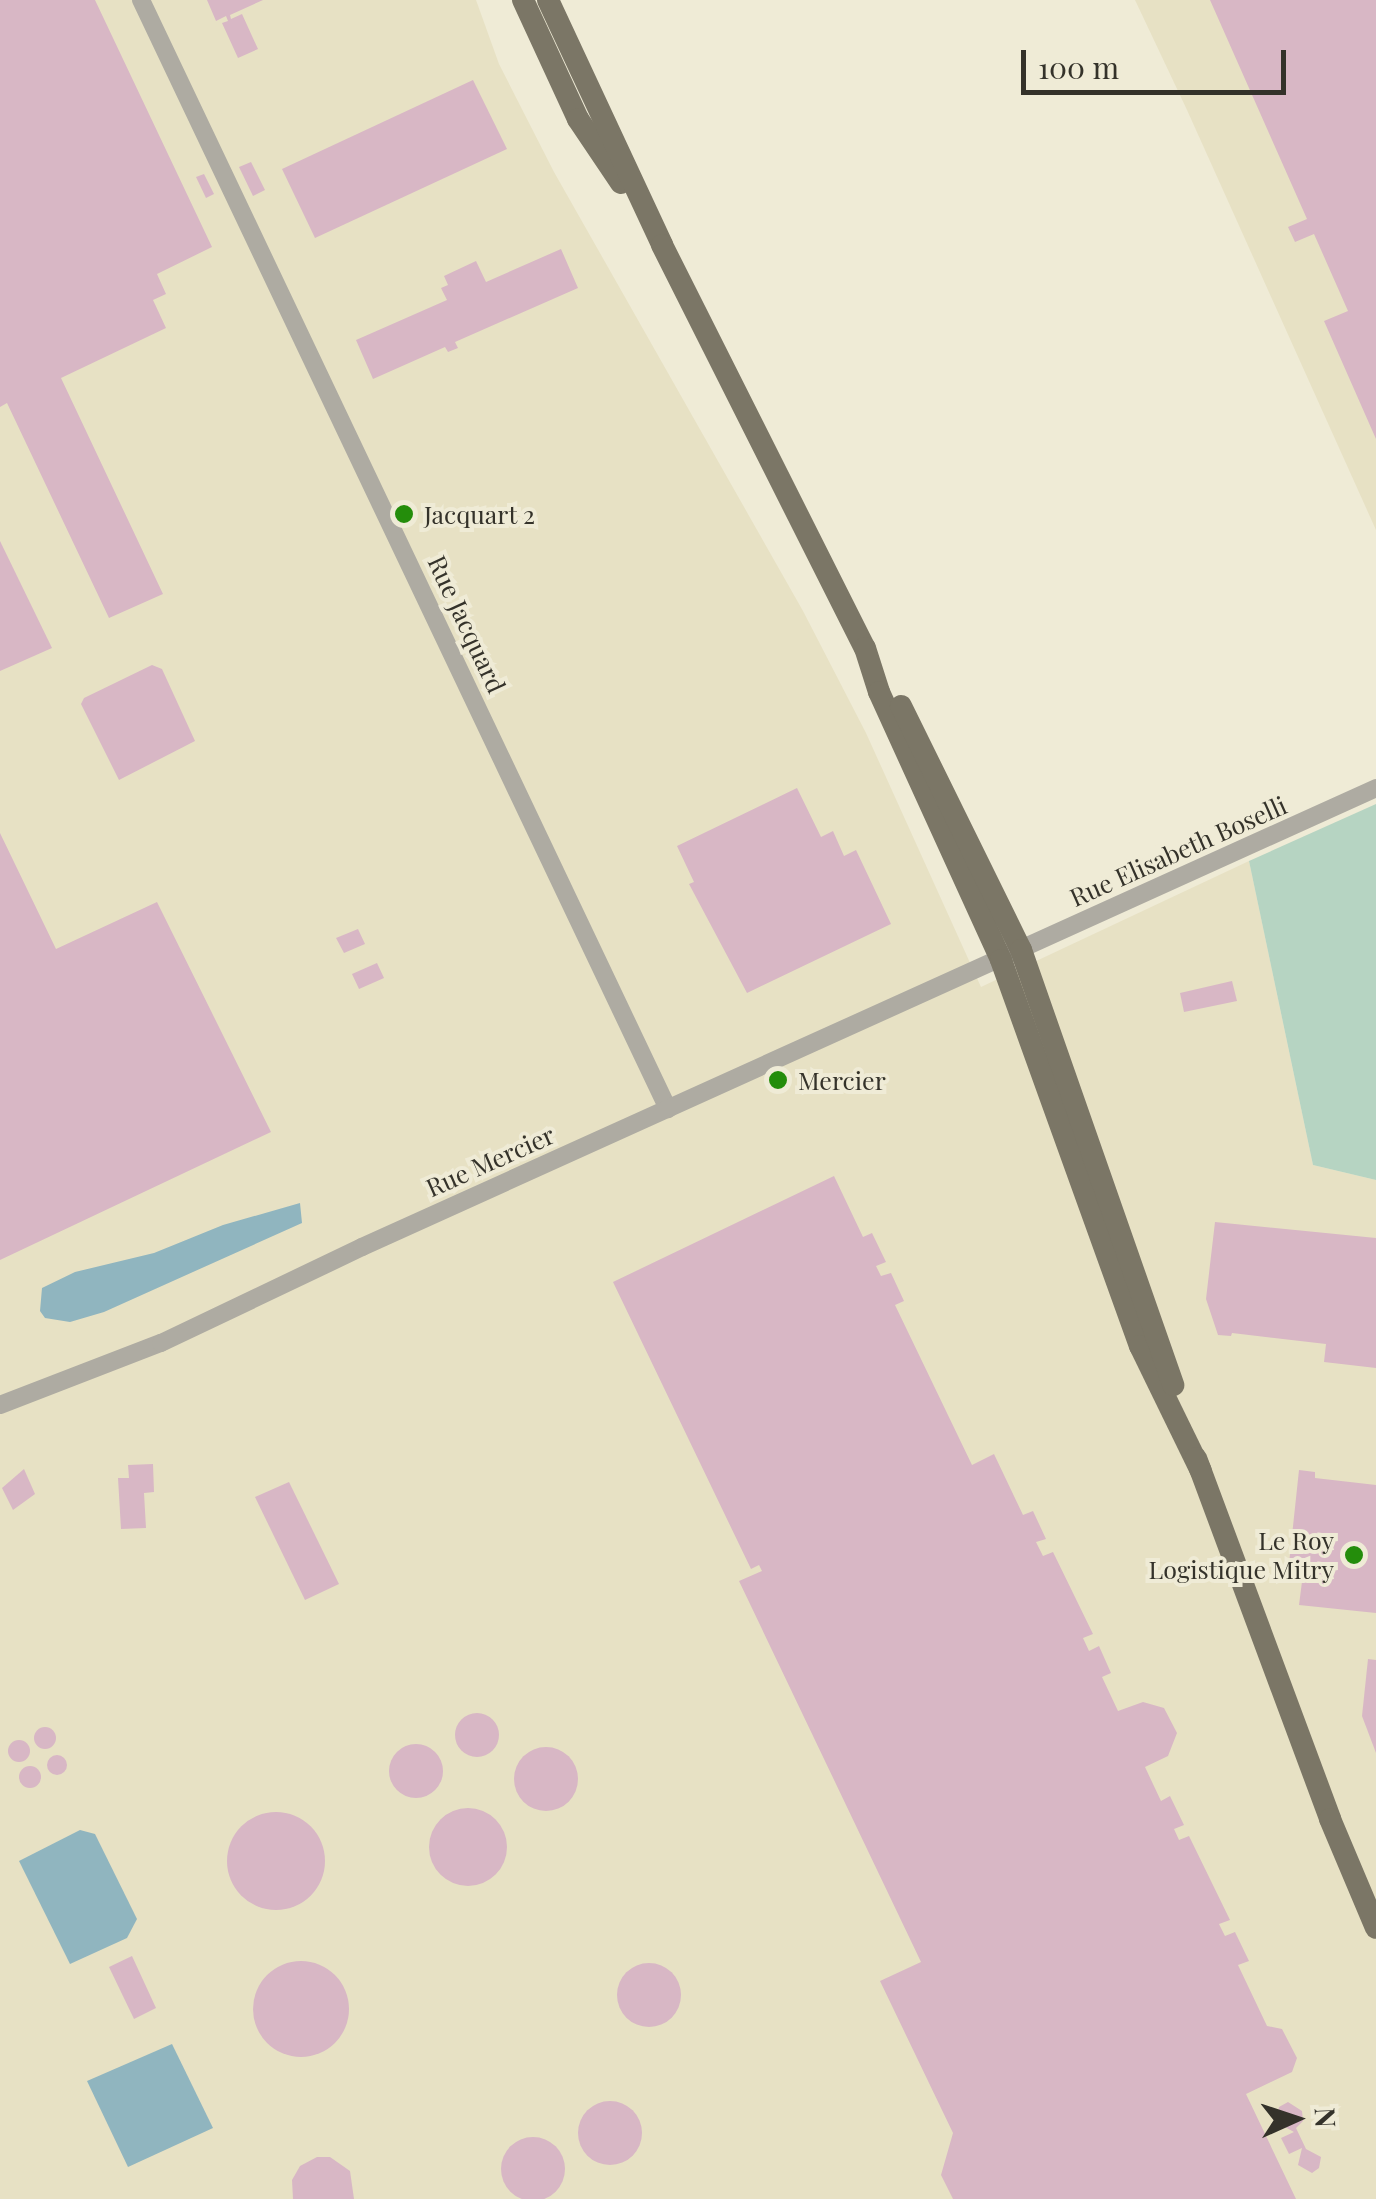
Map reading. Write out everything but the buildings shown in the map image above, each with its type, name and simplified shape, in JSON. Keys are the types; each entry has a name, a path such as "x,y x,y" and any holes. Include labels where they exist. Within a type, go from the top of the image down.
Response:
{"main road":[{"path":"524,0 578,120 662,244"},
{"path":"548,0 662,244 865,648 884,672 922,744 1122,1231 1201,1472 1330,1819 1376,1928"}],"street":[{"name":"Rue Jacquard","path":"141,0 668,1109"},
{"name":"Rue Elisabeth Boselli","path":"1011,955 1376,788"},
{"name":"Rue Mercier","path":"0,1405 91,1366 161,1342 1011,955"}],"shaded area":[{"path":"0,0 476,0 499,64 554,172 803,611 866,733 981,987 1249,861 1313,1165 1376,1180 1376,2199 0,2199"},
{"path":"1135,0 1376,0 1376,530 1187,110"}],"green space":[{"path":"1376,804 1376,1180 1313,1165 1249,861"}],"water":[{"path":"300,1203 302,1223 104,1312 70,1322 45,1318 40,1311 42,1288 75,1272 154,1253 223,1225"},
{"path":"80,1830 95,1834 137,1919 127,1938 70,1964 19,1861"},
{"path":"172,2044 213,2128 128,2167 87,2081"}],"place":[{"name":"Jacquart 2","path":"404,514"},
{"name":"Mercier","path":"778,1080"},
{"name":"Le Roy Logistique Mitry","path":"1354,1555"}]}
